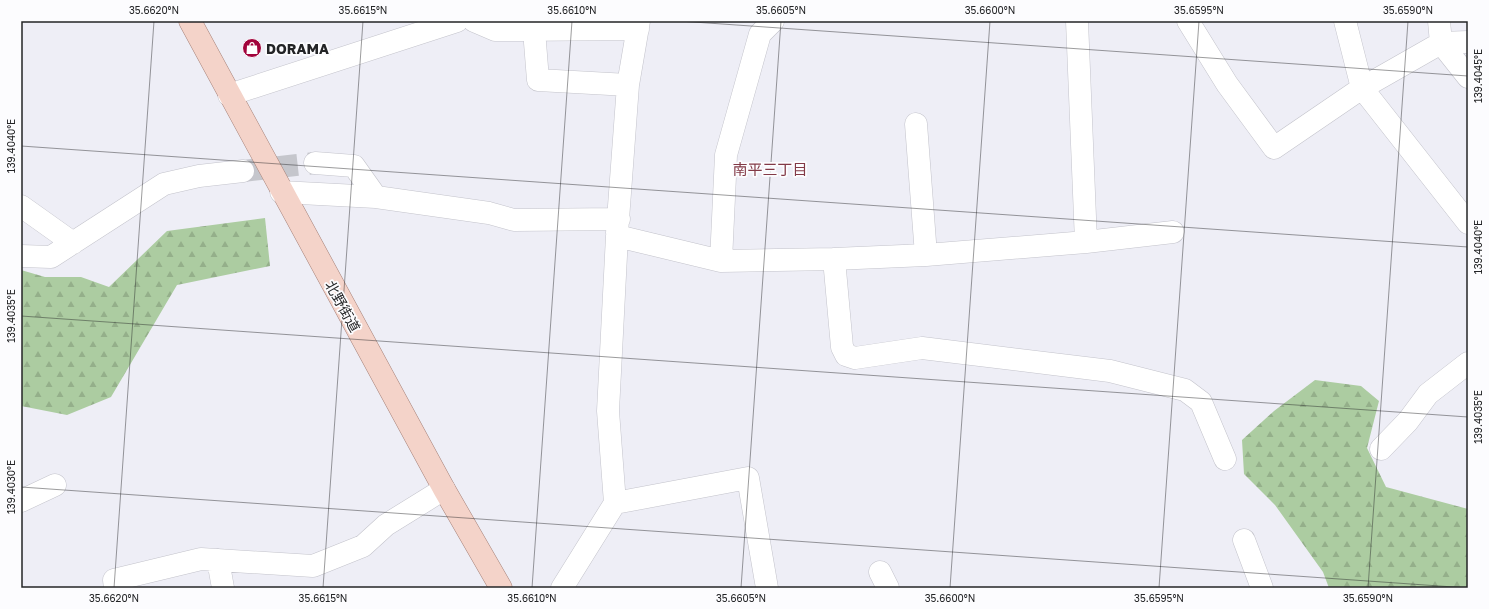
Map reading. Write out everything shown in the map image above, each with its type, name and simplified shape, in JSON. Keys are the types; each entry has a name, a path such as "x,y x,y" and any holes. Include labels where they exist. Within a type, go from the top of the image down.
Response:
{"main road":[{"name":"北野街道","path":"190,21 444,489 501,588"}],"street":[{"path":"229,95 457,21"},
{"path":"474,21 495,30 534,30 639,25 628,85 618,228 608,411 615,503 562,588"},
{"path":"721,261 726,155 760,34 772,21"},
{"path":"1077,21 1086,242"},
{"path":"1188,21 1227,84 1274,148 1362,88 1441,43 1468,42"},
{"path":"1345,21 1362,88 1468,223"},
{"path":"1439,21 1441,43 1468,77"},
{"path":"534,30 538,80 628,85"},
{"path":"916,124 926,255"},
{"path":"315,163 354,166 376,197"},
{"path":"21,256 51,257 164,184 199,176 243,171"},
{"path":"282,192 376,197 489,213 514,220 618,228 721,261 834,259 926,255 1086,242 1173,232"},
{"path":"21,206 74,243"},
{"path":"834,259 842,347 846,355 855,358 922,348 1110,371 1185,390 1201,402 1225,459"},
{"path":"1381,449 1408,421 1428,394 1468,363"},
{"path":"615,503 748,478 767,588"},
{"path":"21,501 55,485"},
{"path":"115,588 114,580 201,559 313,566 363,546 386,524 444,489"},
{"path":"1244,540 1262,588"},
{"path":"218,560 223,588"}],"green space":[{"path":"265,218 270,266 177,285 111,397 67,415 21,406 21,270 45,277 81,277 109,287 167,231"},
{"path":"1315,380 1361,386 1379,401 1367,448 1386,487 1468,509 1468,588 1329,588 1323,572 1275,505 1244,474 1242,440 1274,411"}],"tunnel":[{"path":"243,171 315,163"}],"place":[{"name":"DORAMA","path":"252,48"}],"district":[{"name":"南平三丁目","path":"770,169"}]}
